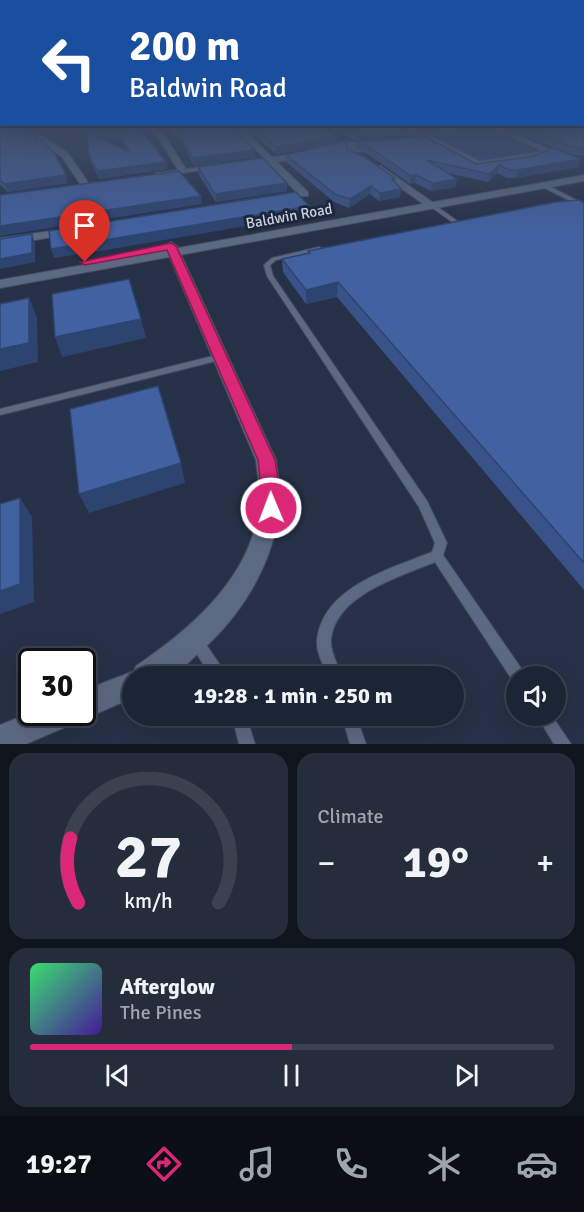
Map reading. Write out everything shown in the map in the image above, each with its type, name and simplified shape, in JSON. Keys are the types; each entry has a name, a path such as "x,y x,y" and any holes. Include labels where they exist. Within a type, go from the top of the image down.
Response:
{"street":[{"path":"69,161 85,185"},
{"path":"177,161 184,172"},
{"path":"238,164 265,161"},
{"path":"272,161 298,195"},
{"path":"473,161 479,164 501,161"},
{"path":"373,164 429,203"},
{"path":"151,176 228,166"},
{"name":"Baldwin Road","path":"0,284 584,172"},
{"name":"Baldwin Road","path":"429,203 584,178"},
{"path":"74,187 96,184"},
{"path":"0,242 82,229"},
{"path":"160,666 195,641 243,583 262,544 271,508 272,491 266,460 172,250"},
{"name":"Baldwin Road","path":"0,277 172,250"},
{"path":"96,700 122,688"},
{"path":"0,740 34,726"}],"lane":[{"path":"543,185 584,206"},
{"path":"561,202 572,200"},
{"path":"429,203 457,223"},
{"path":"446,225 468,220"},
{"path":"333,247 273,259 267,266 270,276 423,504 441,543 437,556"},
{"path":"0,412 220,357"},
{"path":"332,666 324,643 330,621 345,600 372,583 437,556"},
{"path":"437,556 511,666"},
{"path":"195,641 212,666"},
{"path":"242,726 247,744"},
{"path":"352,726 358,744"},
{"path":"551,726 563,744"}],"building":[{"path":"0,161 59,161 66,175 4,184 0,180"},
{"path":"92,161 166,162 97,171"},
{"path":"243,161 266,161 287,183 215,194 198,167"},
{"path":"293,161 369,161 395,178 392,179 401,189 380,193 371,186 350,199 335,194"},
{"path":"389,161 428,161 457,179 433,183 416,175 411,176"},
{"path":"430,161 470,161 476,164 501,161 571,161 518,170 509,170 499,165 490,174"},
{"path":"179,171 201,196 0,226 0,195"},
{"path":"296,192 309,206 51,249 49,231"},
{"path":"579,200 584,203 584,563 338,282 306,290 282,259 310,253 308,251 556,202"},
{"path":"32,234 32,253 0,259 0,239"},
{"path":"129,279 141,319 55,337 52,294"},
{"path":"29,298 29,343 0,349 0,304"},
{"path":"158,386 181,463 79,494 70,409"},
{"path":"20,498 20,584 0,591 0,504"}],"route":[{"path":"85,262 171,246 266,460 272,491 271,508"}]}
